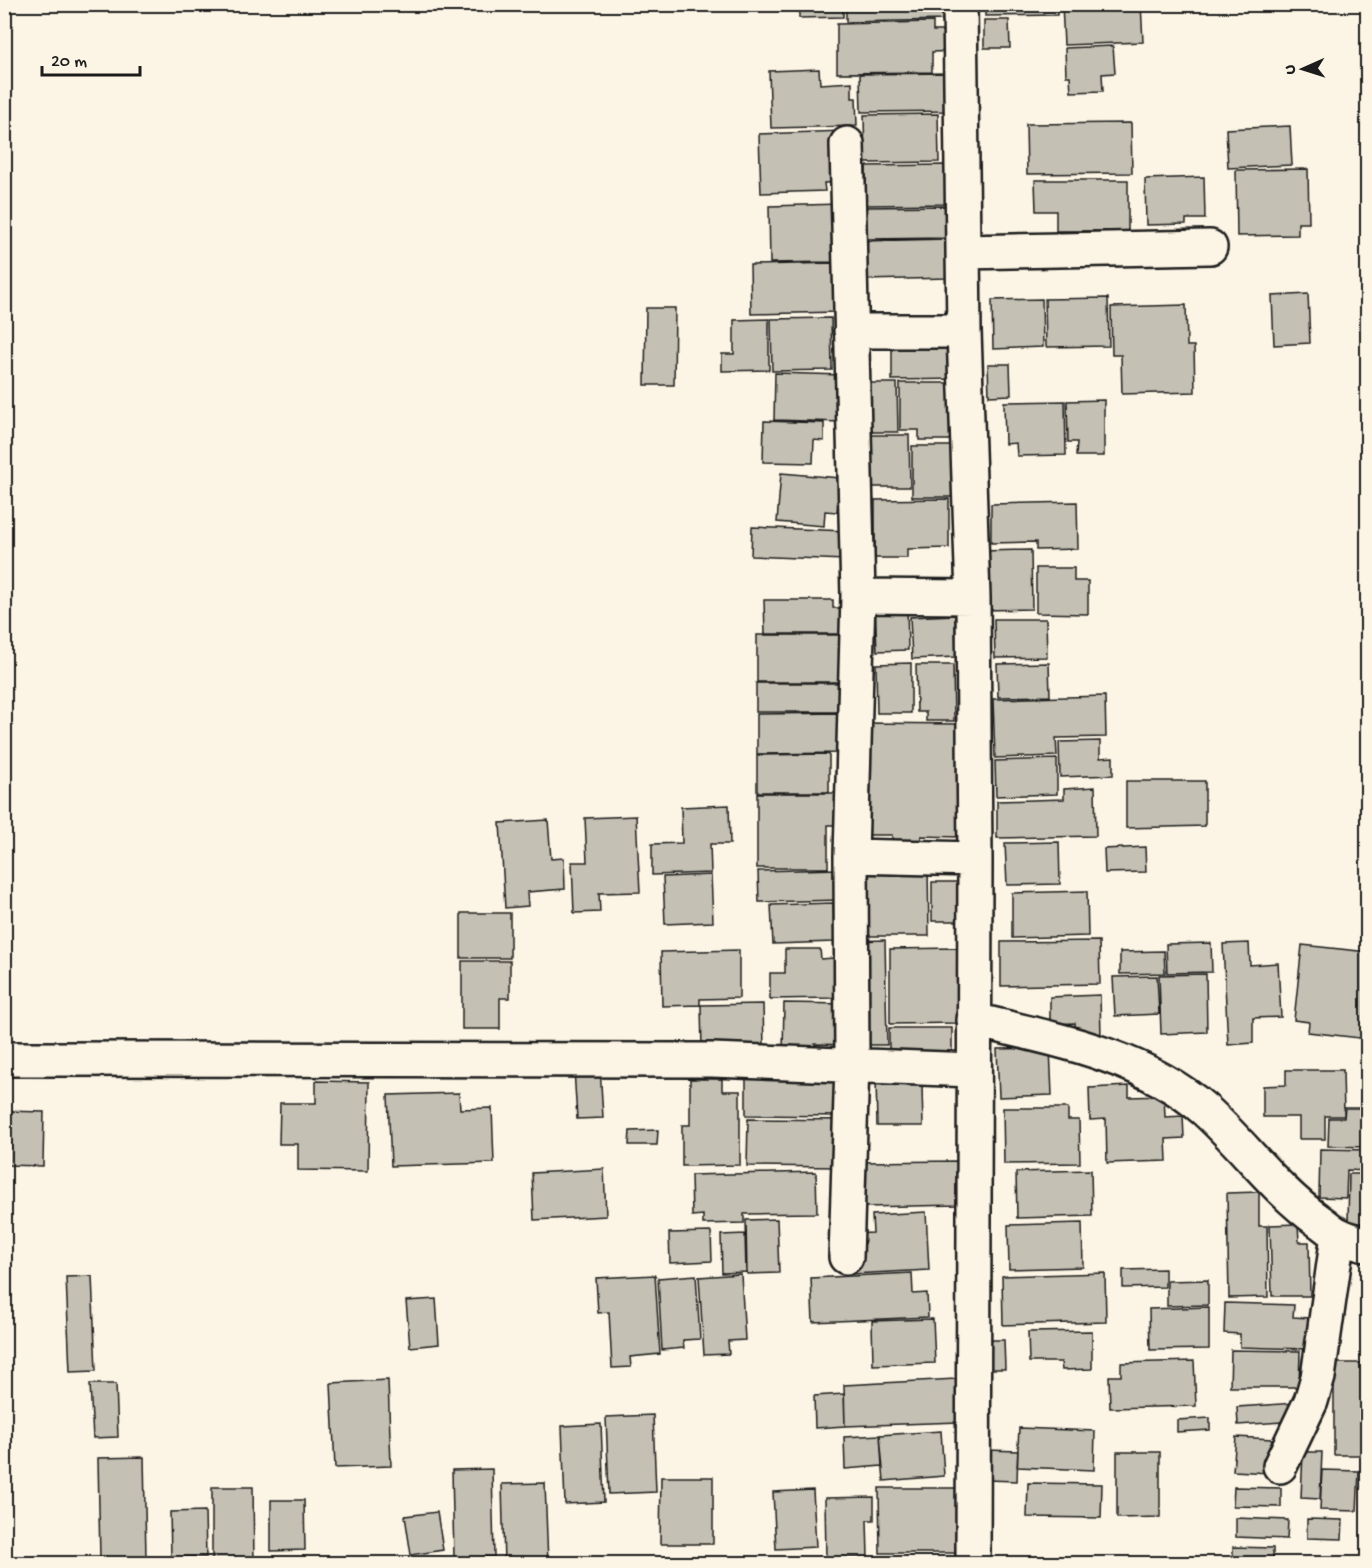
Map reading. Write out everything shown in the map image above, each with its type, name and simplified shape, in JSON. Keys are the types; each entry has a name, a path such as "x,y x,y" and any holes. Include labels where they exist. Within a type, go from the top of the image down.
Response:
{"street":[{"path":"960,4 964,330 974,597 973,1563"},
{"path":"846,1257 852,1064 851,856 858,596 848,144"},
{"path":"963,252 1210,247"},
{"path":"851,331 964,330"},
{"path":"858,596 974,597"},
{"path":"851,856 975,859"},
{"path":"974,1020 1065,1041 1104,1054 1177,1090 1205,1110 1296,1205 1353,1240 1311,1401 1280,1466"},
{"path":"4,1059 711,1060 974,1070"}],"building":[{"path":"799,4 843,4 843,17 799,18"},
{"path":"846,4 948,4 948,20 846,22"},
{"path":"985,4 1057,4 1057,15 985,16"},
{"path":"1062,4 1141,4 1143,42 1064,45"},
{"path":"984,20 1009,20 1010,48 984,48"},
{"path":"933,22 933,31 953,31 953,51 932,52 932,72 837,73 837,24"},
{"path":"1113,46 1115,73 1102,74 1103,91 1071,92 1070,76 1066,76 1065,48"},
{"path":"819,69 820,84 852,82 852,98 856,98 857,126 771,128 769,71"},
{"path":"951,73 952,111 861,112 860,74"},
{"path":"938,114 939,162 865,163 864,115"},
{"path":"1131,123 1132,173 1027,174 1026,124"},
{"path":"1290,126 1292,165 1228,168 1226,129"},
{"path":"844,131 845,182 824,183 825,191 761,193 759,134"},
{"path":"946,165 946,204 866,205 866,166"},
{"path":"1308,169 1309,223 1298,223 1298,235 1237,236 1236,170"},
{"path":"1204,177 1205,219 1186,219 1186,224 1146,225 1145,179"},
{"path":"1035,180 1128,180 1128,231 1056,231 1056,211 1036,211"},
{"path":"840,204 841,246 833,247 833,262 770,263 769,206"},
{"path":"947,206 948,238 866,239 866,207"},
{"path":"948,239 948,278 864,280 863,241"},
{"path":"836,263 837,312 751,314 750,265"},
{"path":"1308,294 1310,343 1274,345 1272,296"},
{"path":"1108,298 1109,346 1046,347 1045,299"},
{"path":"1042,299 1043,347 993,349 992,300"},
{"path":"1186,305 1187,346 1194,346 1195,392 1122,394 1121,355 1112,355 1111,307"},
{"path":"646,308 675,308 674,385 645,385"},
{"path":"831,318 832,370 772,371 771,319"},
{"path":"769,319 769,370 722,371 722,354 734,354 734,320"},
{"path":"959,339 959,379 892,380 892,340"},
{"path":"988,364 1010,364 1011,395 989,396"},
{"path":"775,373 843,375 843,422 774,420"},
{"path":"870,383 897,383 898,432 871,432"},
{"path":"900,383 957,383 958,440 919,440 919,430 900,430"},
{"path":"1104,400 1104,456 1076,456 1077,442 1068,442 1067,401"},
{"path":"1065,401 1066,455 1017,456 1016,443 1005,444 1004,402"},
{"path":"764,421 824,423 824,441 814,440 813,463 763,462"},
{"path":"870,435 909,435 910,487 870,487"},
{"path":"912,446 955,446 955,497 912,497"},
{"path":"781,473 840,478 837,512 825,511 824,526 777,522"},
{"path":"949,499 949,548 907,549 907,558 875,558 875,500"},
{"path":"1077,502 1078,549 1036,550 1036,542 991,543 991,504"},
{"path":"752,527 846,531 845,560 751,556"},
{"path":"1031,550 1032,609 982,610 981,551"},
{"path":"1036,568 1074,568 1074,581 1088,581 1088,614 1036,613"},
{"path":"764,600 833,600 833,608 845,608 845,634 765,634"},
{"path":"907,604 908,650 877,651 875,605"},
{"path":"955,615 956,657 912,659 910,617"},
{"path":"994,619 1046,619 1047,657 995,658"},
{"path":"757,635 846,635 846,682 757,682"},
{"path":"911,663 911,713 877,713 876,664"},
{"path":"1049,663 1050,696 998,697 997,664"},
{"path":"916,665 953,665 954,721 926,721 926,712 917,712"},
{"path":"756,683 846,683 847,712 756,712"},
{"path":"1105,696 1106,737 1056,738 1057,756 995,758 993,699"},
{"path":"846,713 847,753 757,754 757,714"},
{"path":"864,723 961,724 960,837 921,836 922,849 892,848 892,835 862,835"},
{"path":"1100,741 1100,758 1113,757 1113,775 1060,777 1059,742"},
{"path":"829,754 829,792 757,792 757,755"},
{"path":"1057,759 1057,794 996,796 995,761"},
{"path":"1126,781 1205,781 1205,826 1126,828"},
{"path":"1095,787 1096,836 997,838 997,801 1064,799 1064,789"},
{"path":"757,793 841,793 841,825 828,825 828,868 757,868"},
{"path":"729,805 730,844 710,844 711,873 652,875 652,844 682,843 681,807"},
{"path":"636,816 640,892 599,893 600,912 574,913 572,862 587,862 585,818"},
{"path":"548,820 551,859 564,858 565,889 527,892 528,906 505,908 500,823"},
{"path":"1059,842 1060,884 1007,885 1005,843"},
{"path":"1145,847 1146,872 1105,873 1104,849"},
{"path":"928,867 929,936 859,936 859,868"},
{"path":"840,869 841,900 759,902 758,871"},
{"path":"711,875 713,922 665,924 663,877"},
{"path":"932,882 961,882 961,921 932,921"},
{"path":"1087,891 1088,936 1012,938 1012,893"},
{"path":"833,903 834,942 773,944 771,905"},
{"path":"461,913 510,913 510,958 461,958"},
{"path":"885,940 887,1045 855,1045 853,941"},
{"path":"1099,941 1100,984 1001,986 1001,942"},
{"path":"1211,943 1212,972 1167,973 1166,944"},
{"path":"1249,943 1250,965 1278,963 1281,1017 1253,1018 1253,1043 1228,1045 1223,944"},
{"path":"1302,945 1368,952 1368,1039 1308,1032 1309,1022 1294,1020"},
{"path":"957,948 958,1023 890,1024 890,949"},
{"path":"785,949 820,949 821,959 834,958 834,998 770,999 770,973 785,973"},
{"path":"739,950 739,998 700,999 700,1005 662,1006 661,952"},
{"path":"1164,951 1165,973 1120,974 1120,952"},
{"path":"462,961 510,961 510,998 500,998 500,1029 462,1029"},
{"path":"1206,974 1207,1032 1161,1034 1159,975"},
{"path":"1157,976 1159,1014 1115,1016 1113,977"},
{"path":"1100,995 1101,1037 1076,1038 1075,1023 1050,1024 1050,997"},
{"path":"784,1003 848,1004 848,1045 815,1044 814,1053 783,1052"},
{"path":"763,1004 764,1049 702,1050 701,1005"},
{"path":"889,1028 952,1028 952,1065 889,1065"},
{"path":"1050,1048 1052,1095 999,1097 997,1049"},
{"path":"600,1067 603,1118 577,1119 574,1069"},
{"path":"746,1069 845,1070 835,1116 746,1115"},
{"path":"1286,1070 1343,1070 1344,1116 1325,1116 1325,1139 1299,1139 1299,1117 1263,1117 1263,1086 1286,1085"},
{"path":"931,1074 931,1086 922,1086 923,1126 877,1126 876,1076"},
{"path":"690,1079 722,1079 722,1091 740,1091 740,1165 682,1166 682,1125 690,1125"},
{"path":"316,1081 369,1082 368,1171 298,1170 298,1144 279,1144 280,1103 316,1103"},
{"path":"1129,1086 1129,1097 1164,1096 1165,1117 1183,1116 1184,1138 1166,1139 1167,1161 1107,1163 1106,1119 1090,1120 1089,1088"},
{"path":"459,1093 460,1109 492,1108 494,1163 391,1166 388,1095"},
{"path":"1003,1108 1068,1108 1068,1120 1079,1120 1080,1163 1004,1164"},
{"path":"1345,1108 1368,1108 1368,1147 1328,1146 1329,1118 1344,1118"},
{"path":"4,1111 44,1112 43,1166 4,1165"},
{"path":"748,1119 848,1120 837,1167 747,1166"},
{"path":"658,1130 657,1145 629,1145 630,1131"},
{"path":"1320,1149 1368,1150 1368,1171 1347,1170 1346,1198 1319,1197"},
{"path":"958,1161 959,1205 864,1207 863,1162"},
{"path":"604,1169 606,1216 534,1220 532,1173"},
{"path":"1091,1170 1092,1216 1017,1218 1016,1172"},
{"path":"816,1172 817,1213 744,1214 744,1223 703,1224 703,1215 692,1216 691,1175"},
{"path":"1349,1174 1368,1174 1368,1223 1348,1223"},
{"path":"1259,1192 1259,1226 1267,1226 1268,1297 1229,1298 1227,1193"},
{"path":"926,1212 929,1270 852,1274 850,1234 873,1233 872,1215"},
{"path":"777,1219 779,1273 747,1274 746,1220"},
{"path":"1082,1223 1083,1267 1009,1269 1008,1225"},
{"path":"1298,1224 1299,1242 1309,1242 1310,1296 1272,1296 1270,1225"},
{"path":"711,1232 712,1261 670,1263 669,1233"},
{"path":"745,1234 746,1272 722,1273 721,1235"},
{"path":"1165,1269 1165,1287 1123,1288 1123,1270"},
{"path":"912,1273 913,1294 927,1293 928,1317 813,1322 811,1278"},
{"path":"1105,1273 1106,1322 1003,1325 1002,1276"},
{"path":"741,1274 745,1340 728,1341 729,1354 704,1355 699,1277"},
{"path":"655,1275 660,1354 630,1357 631,1367 612,1368 609,1312 598,1313 596,1278"},
{"path":"696,1275 700,1339 683,1340 684,1348 662,1350 658,1278"},
{"path":"92,1276 96,1371 70,1372 66,1277"},
{"path":"1208,1280 1208,1305 1167,1306 1167,1281"},
{"path":"436,1299 439,1344 410,1347 406,1301"},
{"path":"1225,1303 1294,1305 1293,1317 1309,1318 1308,1349 1240,1347 1240,1334 1224,1333"},
{"path":"1209,1307 1209,1349 1150,1350 1149,1309"},
{"path":"933,1319 935,1363 873,1365 872,1321"},
{"path":"1092,1331 1092,1369 1062,1370 1061,1362 1029,1362 1028,1332"},
{"path":"982,1340 1004,1340 1005,1369 982,1369"},
{"path":"1231,1350 1300,1351 1299,1387 1230,1387"},
{"path":"1194,1361 1196,1406 1110,1408 1109,1376 1121,1376 1121,1363"},
{"path":"1334,1363 1368,1363 1368,1455 1334,1455"},
{"path":"956,1379 959,1422 845,1426 844,1385"},
{"path":"388,1380 391,1466 335,1468 331,1383"},
{"path":"90,1384 116,1384 118,1437 93,1438"},
{"path":"844,1394 845,1426 815,1428 814,1396"},
{"path":"1296,1403 1297,1421 1238,1425 1237,1407"},
{"path":"653,1415 656,1492 609,1494 606,1417"},
{"path":"1210,1418 1210,1430 1177,1432 1177,1420"},
{"path":"601,1424 604,1502 565,1504 562,1426"},
{"path":"1019,1428 1095,1431 1094,1470 1017,1467"},
{"path":"941,1431 944,1476 884,1481 880,1435"},
{"path":"880,1435 882,1466 845,1469 844,1437"},
{"path":"1236,1437 1272,1439 1270,1473 1233,1471"},
{"path":"987,1450 1018,1451 1017,1481 986,1480"},
{"path":"1117,1452 1160,1452 1160,1517 1117,1518"},
{"path":"1303,1452 1322,1452 1320,1499 1301,1498"},
{"path":"144,1457 146,1558 100,1559 98,1458"},
{"path":"1365,1465 1368,1465 1368,1487 1363,1487"},
{"path":"492,1469 494,1557 454,1558 452,1470"},
{"path":"1322,1470 1359,1471 1357,1511 1320,1510"},
{"path":"661,1477 713,1477 713,1544 660,1544"},
{"path":"545,1483 548,1564 504,1564 502,1484"},
{"path":"1028,1483 1102,1484 1101,1518 1027,1517"},
{"path":"212,1487 253,1487 254,1564 212,1564"},
{"path":"1234,1487 1281,1488 1281,1507 1233,1506"},
{"path":"879,1488 956,1488 956,1553 880,1553"},
{"path":"813,1490 816,1547 776,1549 773,1492"},
{"path":"874,1497 874,1520 867,1520 868,1558 826,1558 825,1498"},
{"path":"271,1500 304,1500 305,1550 271,1551"},
{"path":"205,1511 206,1557 171,1557 170,1512"},
{"path":"437,1512 443,1550 411,1555 405,1516"},
{"path":"1236,1518 1288,1520 1287,1539 1236,1537"},
{"path":"1307,1519 1343,1520 1342,1539 1307,1538"},
{"path":"1233,1547 1273,1548 1273,1564 1233,1564"}]}
